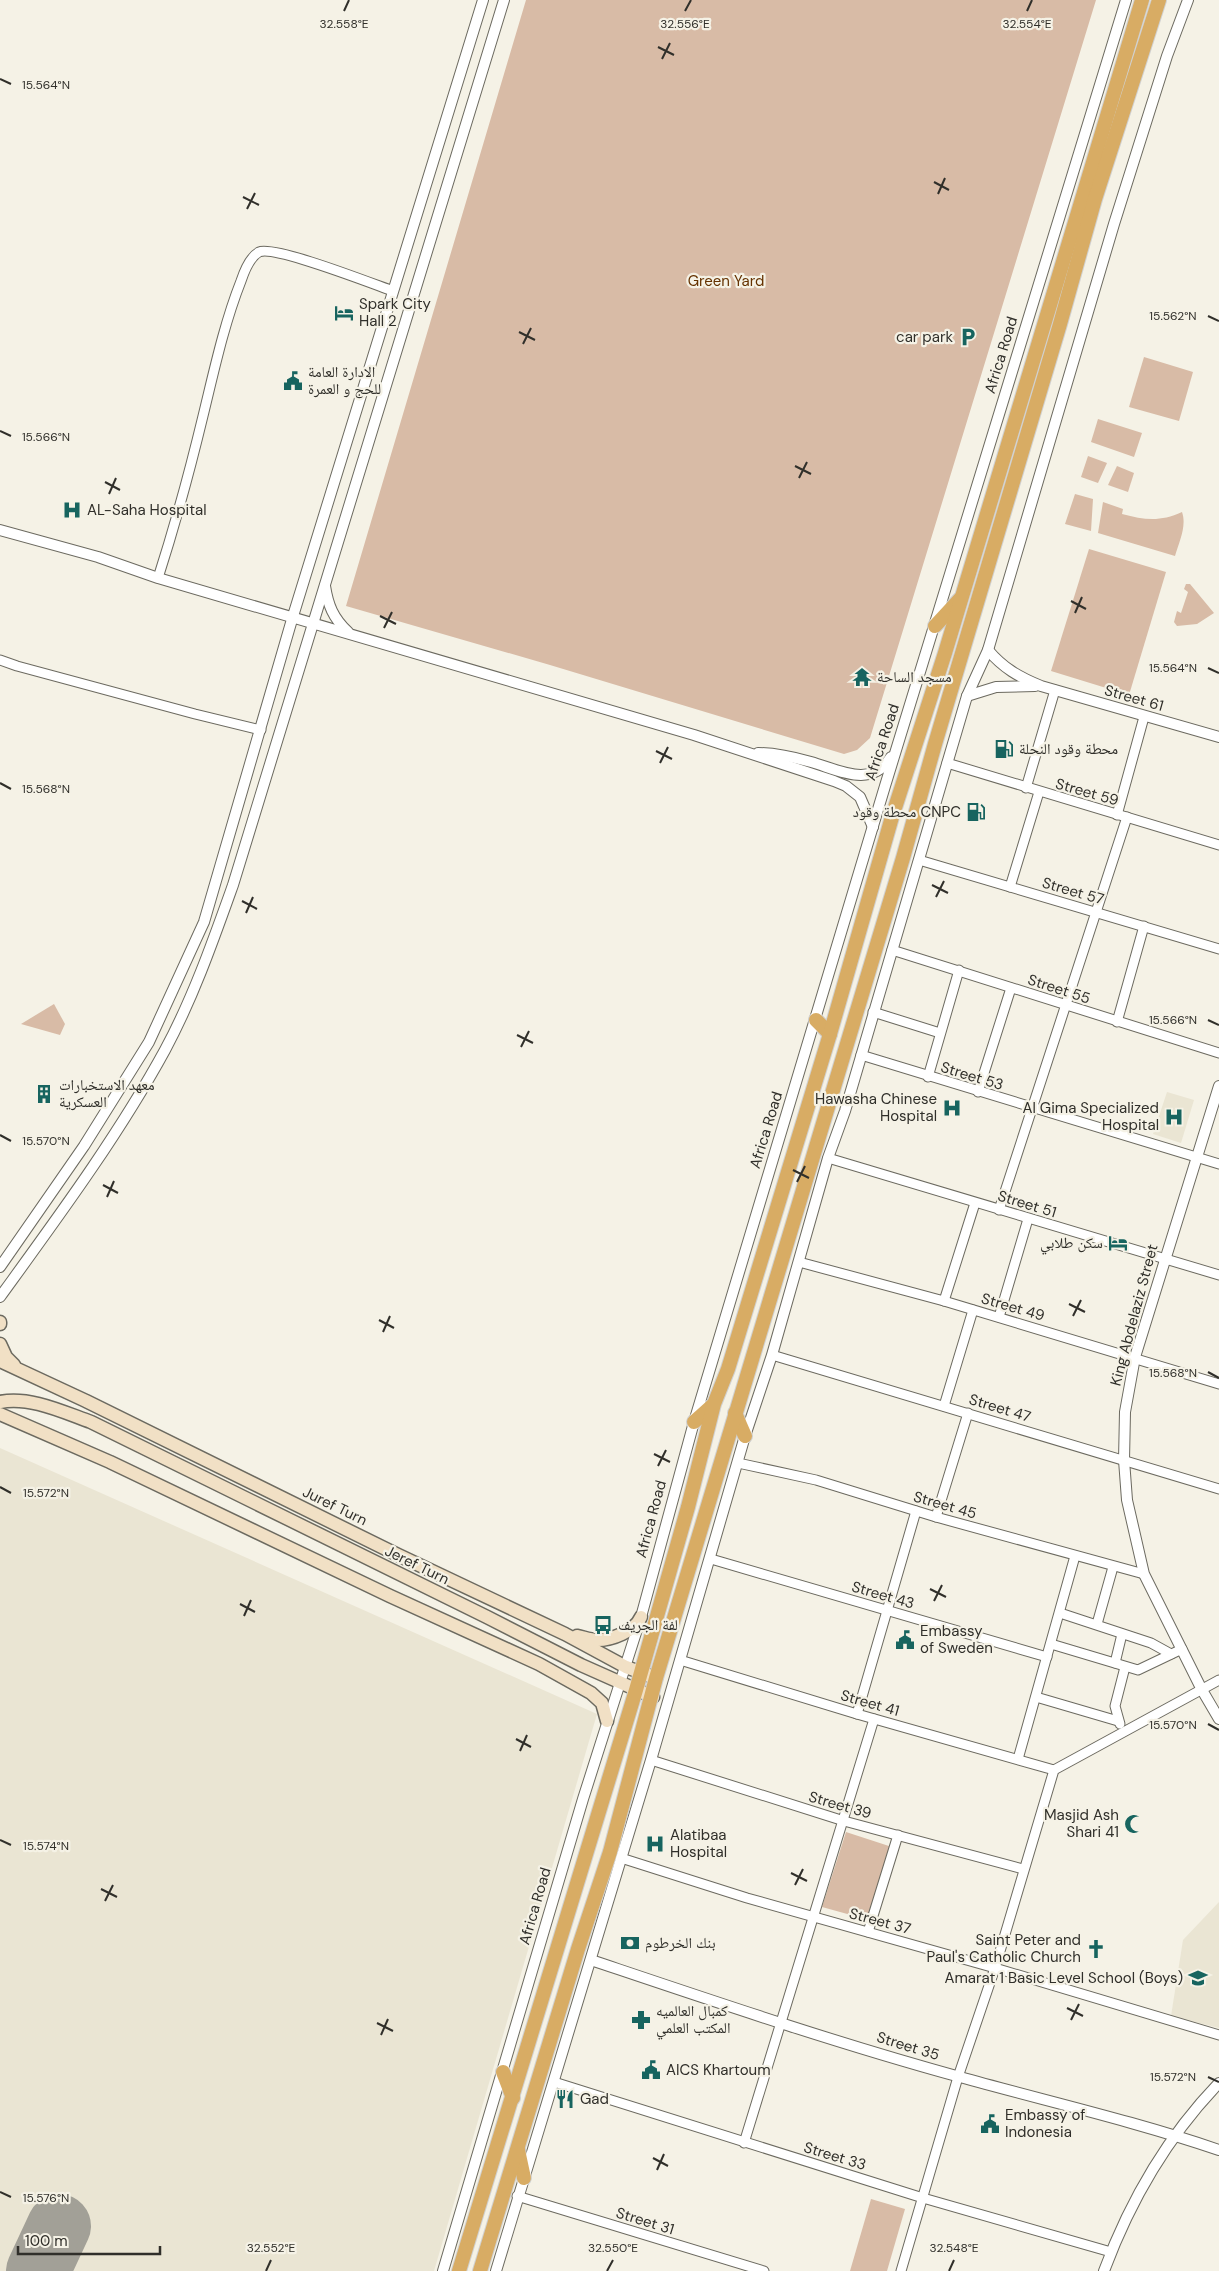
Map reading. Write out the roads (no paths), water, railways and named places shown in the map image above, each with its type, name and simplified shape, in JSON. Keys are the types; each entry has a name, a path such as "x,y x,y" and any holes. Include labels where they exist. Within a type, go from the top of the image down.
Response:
{"highway":[{"name":"Africa Road","path":"460,2271 513,2098 556,1948 636,1690 688,1507 714,1404 728,1369 776,1206 830,1034 894,809 962,597 1044,319 1142,0"},
{"path":"480,2271 610,1852 653,1697 656,1678 903,858 1095,199 1159,0"},
{"path":"935,626 962,597"},
{"path":"816,1020 830,1034"},
{"path":"776,1206 796,1210"},
{"path":"694,1422 714,1404"},
{"path":"735,1414 745,1436"},
{"path":"503,2072 513,2098"},
{"path":"518,2147 524,2178"}],"main road":[{"path":"0,1344 6,1357 18,1369"},
{"name":"Juref Turn","path":"0,1362 18,1369 398,1555 565,1634 626,1667 656,1678"},
{"name":"Jeref Turn","path":"0,1402 37,1404 91,1422 620,1684 653,1697"},
{"path":"0,1414 110,1462 382,1592 531,1660 591,1693 602,1703 607,1721"},
{"path":"565,1634 597,1640 614,1636 632,1628 641,1617"}],"street":[{"path":"0,1267 90,1138 149,1042 194,948 218,880 293,616 483,0"},
{"path":"0,1297 100,1154 165,1050 204,965 233,885 504,0"},
{"name":"Africa Road","path":"443,2271 607,1721 641,1617 694,1422 898,744 1126,0"},
{"path":"496,2271 517,2196 554,2082 651,1760 711,1559 745,1436 772,1354 828,1158 845,1111 967,696 988,650 1112,233 1167,56 1188,0"},
{"path":"1183,14 1195,0"},
{"path":"158,578 198,437 220,348 241,280 251,260 259,252 266,251 286,254 393,291"},
{"path":"0,530 98,557 158,578 349,632 750,753 846,786 864,802 873,827"},
{"path":"324,584 333,616 349,632"},
{"path":"988,650 999,663 1010,671 1040,686"},
{"path":"0,660 195,714 261,730"},
{"path":"967,696 996,687 1040,686"},
{"name":"Street 61","path":"1040,686 1219,737"},
{"path":"1026,788 1055,690"},
{"path":"999,1210 1034,1109 1096,912 1122,816 1144,717"},
{"path":"750,753 775,753 848,774 862,774 876,772 886,764 898,744"},
{"name":"Street 59","path":"947,763 1039,792 1219,844"},
{"path":"1010,887 1039,792"},
{"name":"Street 57","path":"918,860 1219,949"},
{"path":"218,880 233,885"},
{"path":"1117,1022 1144,926"},
{"name":"Street 55","path":"892,950 1219,1053"},
{"path":"928,1077 959,970"},
{"path":"978,1092 1011,988"},
{"path":"874,1012 940,1033"},
{"path":"149,1042 165,1050"},
{"name":"Street 53","path":"861,1056 1219,1164"},
{"name":"King Abdelaziz Street","path":"1219,1086 1135,1357 1125,1412 1124,1460 1127,1500 1144,1574 1219,1720"},
{"name":"Street 51","path":"828,1158 1219,1275"},
{"path":"944,1301 975,1203"},
{"path":"999,1317 1028,1219"},
{"name":"Street 49","path":"799,1262 944,1301 1135,1357 1219,1384"},
{"path":"944,1406 973,1310"},
{"name":"Street 47","path":"772,1354 1219,1490"},
{"path":"936,1517 968,1413"},
{"name":"Street 45","path":"738,1463 816,1480 936,1517 1144,1574"},
{"path":"857,1714 916,1511"},
{"path":"1018,1759 1076,1556"},
{"name":"Street 43","path":"711,1559 1048,1657"},
{"path":"1097,1624 1113,1567"},
{"path":"1060,1613 1151,1643 1171,1654"},
{"path":"1115,1664 1122,1634"},
{"path":"1051,1644 1141,1670 1182,1649"},
{"name":"Street 41","path":"680,1660 857,1714 1054,1770"},
{"path":"1124,1732 1118,1721 1115,1706 1125,1666"},
{"path":"901,2271 958,2077 996,1968 1023,1870 1054,1770 1219,1680"},
{"path":"1036,1697 1118,1721"},
{"path":"744,2143 874,1719"},
{"name":"Street 39","path":"651,1760 844,1821 1023,1870"},
{"path":"868,1932 898,1835"},
{"name":"Street 37","path":"621,1858 813,1917 996,1968 1219,2035"},
{"name":"Street 35","path":"591,1960 781,2023 958,2077 1174,2135 1219,2150"},
{"name":"Street 33","path":"554,2082 923,2198 1111,2252"},
{"path":"1104,2271 1137,2192 1174,2135 1219,2083"},
{"name":"Street 31","path":"517,2196 764,2271"}],"place":[{"name":"Spark City Hall 2","path":"344,313"},
{"name":"car park","path":"968,337"},
{"name":"الادارة العامة للحج و العمرة","path":"293,381"},
{"name":"AL-Saha Hospital","path":"72,510"},
{"name":"مسجد الساحة","path":"862,677"},
{"name":"محطة وقود النحلة","path":"1004,749"},
{"name":"محطة وقود CNPC","path":"976,812"},
{"name":"معهد الاستخبارات العسكرية","path":"44,1094"},
{"name":"Hawasha Chinese Hospital","path":"952,1108"},
{"name":"Al Gima Specialized Hospital","path":"1174,1117"},
{"name":"سكن طلابي","path":"1118,1243"},
{"name":"لفة الجريف","path":"603,1625"},
{"name":"Embassy of Sweden","path":"905,1640"},
{"name":"Masjid Ash Shari 41","path":"1134,1824"},
{"name":"Alatibaa Hospital","path":"655,1844"},
{"name":"بنك الخرطوم","path":"630,1943"},
{"name":"Saint Peter and Paul's Catholic Church","path":"1096,1949"},
{"name":"Amarat 1 Basic Level School (Boys)","path":"1198,1978"},
{"name":"كمبال العالميه المكتب العلمي","path":"641,2020"},
{"name":"AICS Khartoum","path":"651,2070"},
{"name":"Gad","path":"565,2099"},
{"name":"Embassy of Indonesia","path":"990,2124"}],"park label":[{"name":"Green Yard","path":"726,281"}]}
